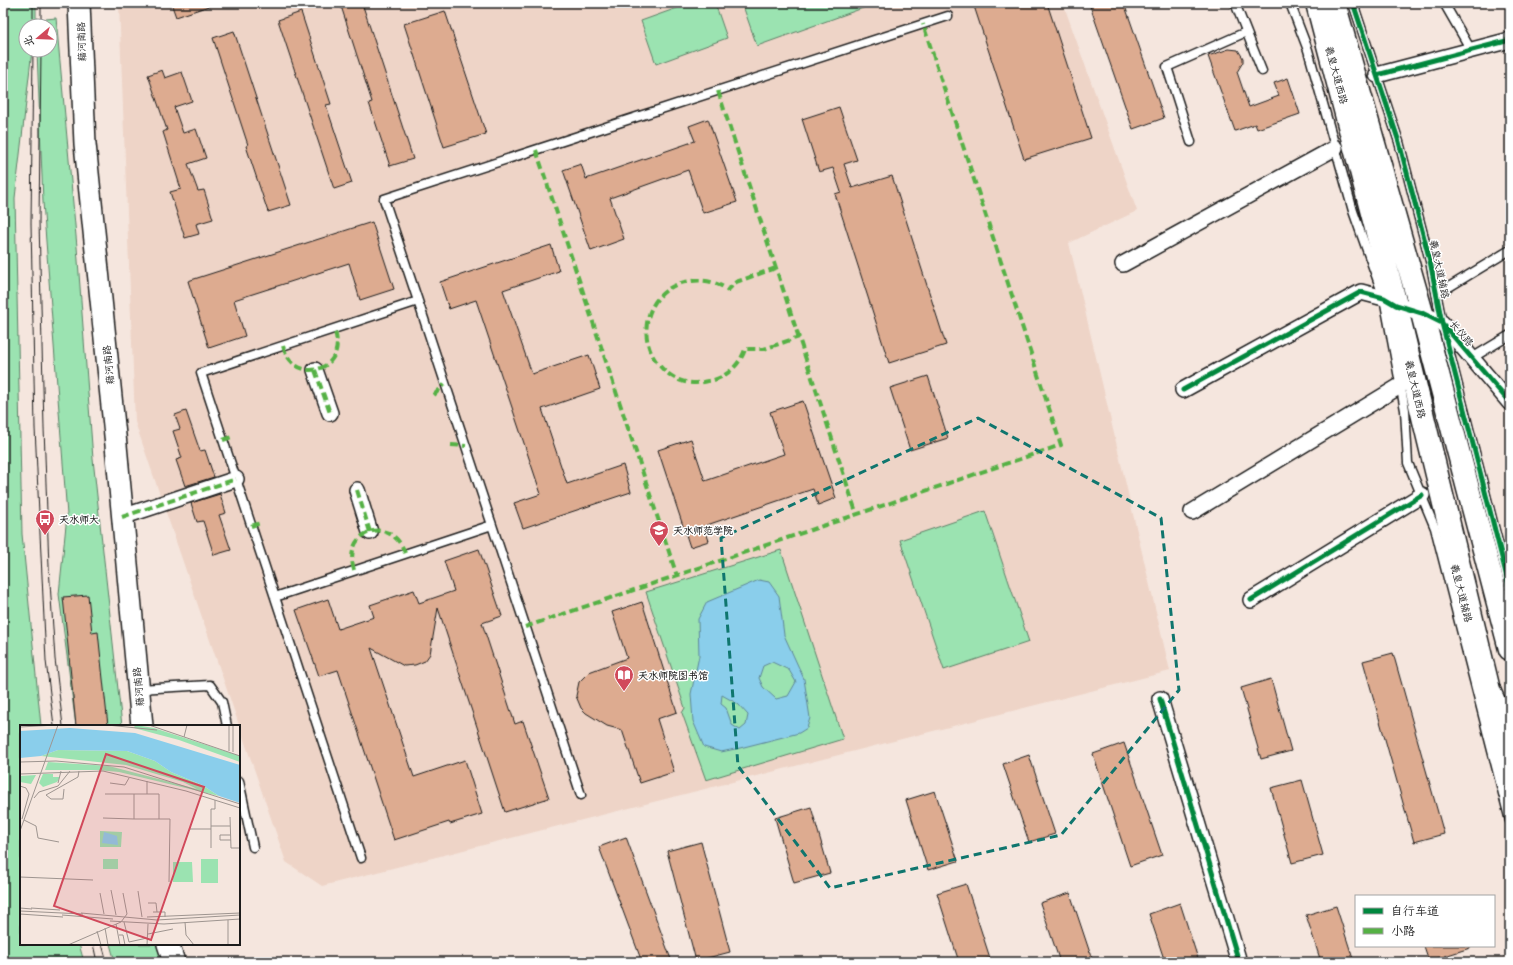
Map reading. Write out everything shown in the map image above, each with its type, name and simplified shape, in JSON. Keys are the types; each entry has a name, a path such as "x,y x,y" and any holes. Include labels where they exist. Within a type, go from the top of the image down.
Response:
{"main road":[{"name":"藉河南路","path":"79,3 85,144 116,445 142,725"},
{"name":"羲皇大道西路","path":"1317,3 1390,301 1510,777"},
{"name":"羲皇大道西路","path":"1334,3 1422,313 1510,649"},
{"path":"1486,684 1510,736"},
{"path":"168,945 174,962"}],"street":[{"path":"1377,75 1471,50 1509,42"},
{"path":"1123,264 1335,148"},
{"name":"长仪路","path":"1183,390 1360,292 1422,313 1442,323 1510,403"},
{"path":"315,370 330,413"},
{"path":"1192,512 1400,386"},
{"path":"122,517 236,479"},
{"path":"357,490 370,532"},
{"path":"1251,600 1422,495"},
{"path":"1160,699 1239,962"}],"lane":[{"path":"1235,3 1262,71"},
{"name":"羲皇大道辅路","path":"1290,3 1308,50 1353,211 1390,301 1400,386 1405,410 1408,463 1435,528 1510,821"},
{"name":"羲皇大道辅路","path":"1353,3 1399,142 1430,261 1442,323 1510,589"},
{"path":"1444,3 1471,50"},
{"path":"582,795 384,199 948,16"},
{"path":"1191,142 1166,68 1246,32"},
{"path":"1436,292 1444,290 1510,250"},
{"path":"361,858 201,373 418,301"},
{"path":"1472,358 1510,334"},
{"path":"275,597 492,525"},
{"path":"138,690 210,685 222,702 228,725"},
{"path":"240,786 253,847"}],"highlighted area":[{"path":"978,418 1161,518 1179,690 1061,835 830,888 738,766 721,538"}],"shaded area":[{"name":"天水师范学院","path":"119,3 1063,3 1137,211 1069,243 1170,671 322,886 286,862 135,422"}],"green space":[{"path":"3,3 36,3 36,18 18,18 18,58 31,58 15,198 22,534 41,725 20,725 20,945 79,945 84,962 3,962"},
{"path":"691,3 715,3 727,38 656,64 641,21"},
{"path":"742,3 877,3 757,46"},
{"path":"58,40 77,247 93,459 122,725 76,725 59,594 67,515 43,202 37,58 58,58"},
{"path":"985,511 1029,642 944,670 900,540"},
{"path":"781,550 843,739 706,780 682,713 685,708 646,592"},
{"path":"110,945 159,945 163,962 115,962"}],"water":[{"path":"759,580 769,582 779,596 784,635 804,679 810,718 807,728 799,733 721,752 704,747 693,721 691,694 699,656 698,619 707,602","holes":["772,662 789,670 796,682 788,696 776,699 763,687 759,678 763,666","722,695 738,704 748,715 746,725 740,730 732,725 726,708 721,704"]}],"building":[{"path":"171,3 211,3 212,5 176,17"},
{"path":"340,3 362,3 413,159 390,166 369,103 372,102"},
{"path":"973,3 1047,3 1091,138 1024,159"},
{"path":"1089,3 1124,3 1164,118 1133,129"},
{"path":"445,11 486,134 444,147 404,24"},
{"path":"301,12 331,104 326,105 352,183 334,189 278,20"},
{"path":"234,31 291,205 268,212 213,38"},
{"path":"1229,49 1238,50 1243,58 1243,62 1237,72 1249,107 1279,96 1274,83 1288,78 1300,114 1257,129 1255,124 1235,131 1208,56"},
{"path":"162,70 165,78 182,72 192,101 174,107 183,133 196,129 206,158 188,164 198,191 204,190 213,219 196,224 199,234 185,238 170,192 181,189 163,132 167,130 148,75"},
{"path":"839,107 857,160 844,164 852,188 892,176 946,345 889,363 835,194 841,192 833,168 819,172 802,119"},
{"path":"708,119 737,202 703,213 688,170 610,198 624,239 591,251 563,170 581,164 586,179 695,141 689,126"},
{"path":"372,222 394,289 360,300 349,263 234,300 245,336 209,348 188,281"},
{"path":"551,245 559,271 503,290 532,374 589,355 600,389 542,409 567,484 623,465 631,492 523,528 514,503 541,494 476,300 449,309 440,282"},
{"path":"928,376 948,438 910,450 890,388"},
{"path":"803,401 836,498 818,505 813,489 704,526 709,541 690,547 658,450 691,439 705,481 784,454 770,412"},
{"path":"186,411 200,451 205,450 214,477 185,486 176,460 182,458 173,431 180,429 175,415"},
{"path":"220,494 226,513 219,515 231,550 214,555 203,521 197,522 191,503"},
{"path":"479,549 502,616 482,623 515,724 523,721 549,798 505,812 438,608 430,654 425,661 415,665 404,666 371,648 414,777 465,760 482,814 450,824 449,822 394,840 338,670 319,676 296,610 328,599 338,629 374,617 370,605 414,590 419,603 454,591 444,561"},
{"path":"88,595 92,633 98,632 108,725 76,725 63,597"},
{"name":"天水师院图书馆","path":"642,602 677,712 657,719 674,772 640,783 622,730 607,726 586,713 581,708 576,696 579,682 589,672 627,658 612,612"},
{"path":"1393,653 1444,834 1414,842 1363,661"},
{"path":"1271,679 1291,751 1261,759 1241,688"},
{"path":"1124,743 1162,855 1130,866 1093,754"},
{"path":"1029,755 1055,834 1029,842 1003,764"},
{"path":"1302,780 1323,855 1292,863 1271,788"},
{"path":"935,791 958,861 928,870 906,800"},
{"path":"811,807 830,873 794,883 775,818"},
{"path":"626,837 672,962 642,962 599,847"},
{"path":"701,842 730,952 696,961 667,851"},
{"path":"966,884 990,958 977,962 959,962 937,893"},
{"path":"1070,893 1093,962 1060,962 1040,903"},
{"path":"1180,903 1199,962 1165,962 1149,914"},
{"path":"1336,906 1354,962 1321,962 1306,915"},
{"path":"1424,947 1470,947 1470,948 1429,961"}],"tram line":[{"path":"33,3 33,18"},
{"path":"41,3 41,18"},
{"path":"33,58 31,223 35,428 46,661 54,725"},
{"path":"41,58 39,221 44,428 49,567 55,659 63,725"},
{"path":"93,945 97,962"},
{"path":"102,945 107,962"}],"marked path":[{"path":"525,627 1061,445 923,24"},
{"path":"718,91 857,515"},
{"path":"536,150 677,576"},
{"path":"776,268 736,282 728,290 715,283 696,280 675,285 663,293 654,304 648,318 646,332 649,346 655,360 666,372 682,381 695,383 714,380 726,374 740,360 745,349 764,349 799,337"},
{"path":"283,346 289,359 298,367 309,370 319,369 328,363 334,355 337,343 334,329"},
{"path":"315,370 330,413"},
{"path":"434,395 445,384"},
{"path":"223,440 232,437"},
{"path":"451,445 466,446"},
{"path":"122,517 236,479"},
{"path":"357,490 370,532"},
{"path":"251,526 261,523"},
{"path":"354,570 352,556 355,545 361,537 370,532 380,531 389,534 398,541 405,553"}],"cycle path":[{"path":"1353,3 1399,142 1430,261 1442,323 1510,589"},
{"path":"1377,75 1510,40"},
{"path":"1183,390 1361,292 1384,298 1396,305 1422,313 1442,323 1510,403"},
{"path":"1251,600 1422,495"},
{"path":"1160,699 1239,962"}],"place":[{"name":"天水师大","path":"45,536"},
{"name":"天水师范学院","path":"659,547"},
{"name":"天水师院图书馆","path":"624,692"}]}
